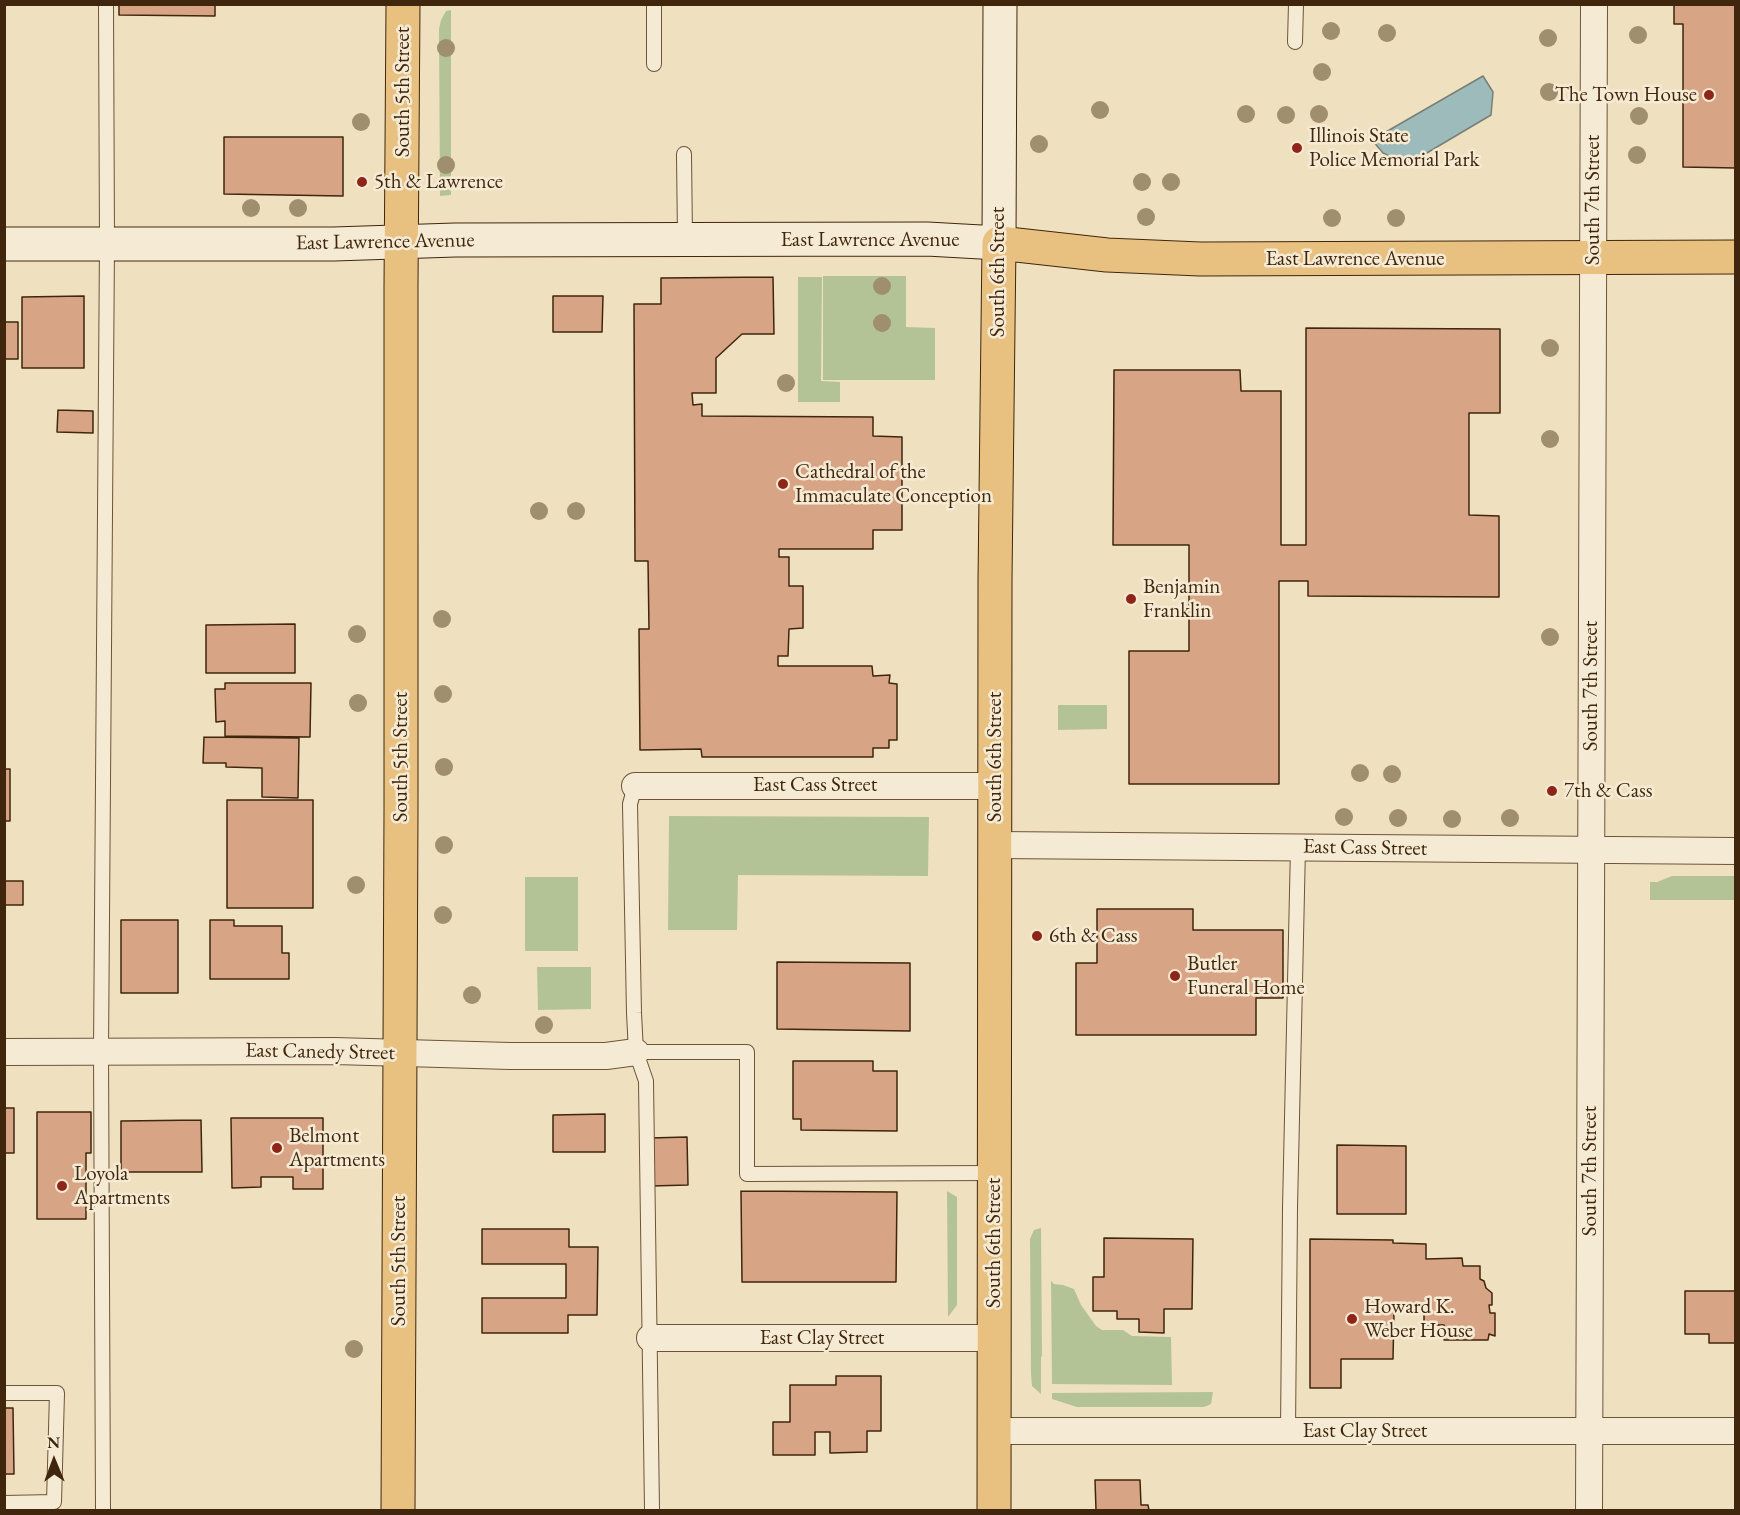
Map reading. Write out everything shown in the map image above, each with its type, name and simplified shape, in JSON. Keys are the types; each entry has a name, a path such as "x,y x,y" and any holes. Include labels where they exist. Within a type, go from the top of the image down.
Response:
{"main road":[{"name":"South 5th Street","path":"398,1510 403,4"},
{"name":"East Lawrence Avenue","path":"999,243 1107,255 1200,260 1539,260 1593,257 1736,257"},
{"name":"South 6th Street","path":"994,1510 995,786 999,243"}],"street":[{"name":"South 6th Street","path":"999,243 1000,4"},
{"name":"South 7th Street","path":"1589,1510 1594,4"},
{"name":"East Lawrence Avenue","path":"4,244 334,244 455,240 685,239 945,239 999,243"},
{"name":"East Cass Street","path":"635,786 995,786"},
{"name":"East Cass Street","path":"995,845 1736,851"},
{"name":"East Canedy Street","path":"4,1052 335,1051 606,1056 636,1052"},
{"name":"East Clay Street","path":"650,1338 994,1338"},
{"name":"East Clay Street","path":"994,1431 1736,1431"}],"lane":[{"path":"103,1510 101,1051 107,244 106,4"},
{"path":"654,4 654,64"},
{"path":"1295,42 1296,4"},
{"path":"684,154 685,239"},
{"path":"635,786 630,804 636,1052 646,1082 652,1510"},
{"path":"1288,1431 1290,1197 1298,847"},
{"path":"636,1052 747,1052 747,1174 995,1173"},
{"path":"4,1393 57,1393 54,1502 4,1503"}],"green space":[{"path":"451,10 451,195 440,196 439,29 446,11"},
{"path":"823,276 906,276 906,327 935,328 935,380 823,380"},
{"path":"798,277 822,277 821,381 840,382 840,402 798,402"},
{"path":"1058,705 1107,705 1107,729 1058,730"},
{"path":"669,816 929,817 928,876 738,875 737,930 668,930"},
{"path":"1672,876 1735,876 1735,900 1650,900 1650,882 1657,882"},
{"path":"525,877 578,877 578,951 525,951"},
{"path":"537,967 591,967 591,1009 538,1010"},
{"path":"947,1191 957,1197 957,1305 948,1317"},
{"path":"1041,1228 1041,1394 1032,1386 1031,1374 1030,1239 1034,1230"},
{"path":"1051,1281 1054,1284 1074,1289 1081,1305 1096,1326 1102,1330 1123,1330 1132,1336 1171,1337 1172,1385 1052,1384"},
{"path":"1213,1392 1211,1404 1204,1407 1077,1407 1052,1399 1052,1393"}],"water":[{"path":"1483,76 1493,92 1491,115 1420,157 1424,161 1412,162 1393,158 1383,153 1372,140"}],"building":[{"path":"119,4 215,4 215,16 119,15"},
{"name":"The Town House","path":"1674,4 1736,4 1736,168 1683,167 1683,24 1674,24"},
{"path":"224,137 343,137 343,196 224,194"},
{"path":"773,277 774,334 742,334 716,358 716,393 692,393 693,405 702,404 702,416 873,417 873,436 902,437 902,530 873,530 873,549 779,549 779,557 789,557 789,586 803,586 803,628 789,629 788,656 778,656 778,666 872,666 873,676 890,675 889,683 897,684 897,740 889,740 889,748 873,748 873,757 702,757 701,749 640,750 639,629 649,629 648,561 635,561 634,304 661,304 661,278"},
{"path":"84,296 84,368 22,368 22,297"},
{"path":"553,296 603,296 602,332 553,332"},
{"path":"4,322 18,322 18,359 4,359"},
{"path":"1306,328 1500,329 1500,413 1469,413 1469,515 1499,516 1499,597 1308,596 1308,581 1279,581 1279,784 1129,784 1129,651 1189,651 1189,545 1113,545 1114,370 1240,370 1241,391 1281,391 1281,545 1306,545"},
{"path":"58,410 93,411 93,433 57,432"},
{"path":"295,624 295,673 206,673 206,625"},
{"path":"225,683 311,683 310,737 225,736 225,721 216,722 215,689 225,689"},
{"path":"204,737 299,738 298,798 262,797 262,768 226,767 226,763 203,763"},
{"path":"4,769 10,769 10,821 4,821"},
{"path":"227,800 313,800 313,908 227,908"},
{"path":"4,881 23,881 23,905 4,905"},
{"path":"1097,909 1193,909 1193,930 1283,930 1283,998 1256,998 1256,1035 1076,1035 1076,963 1097,963"},
{"path":"121,920 178,920 178,993 121,993"},
{"path":"210,920 234,920 234,926 282,926 282,953 289,953 289,979 210,979"},
{"path":"777,962 910,963 910,1031 777,1029"},
{"path":"793,1061 873,1061 873,1071 897,1071 897,1131 801,1130 801,1119 793,1119"},
{"path":"4,1108 14,1108 14,1153 4,1153"},
{"name":"Loyola Apartments","path":"37,1112 91,1112 91,1153 86,1153 86,1219 37,1219"},
{"path":"605,1114 605,1152 553,1152 553,1115"},
{"name":"Belmont Apartments","path":"231,1118 323,1118 323,1189 293,1189 293,1177 261,1177 261,1187 232,1188"},
{"path":"201,1120 202,1172 121,1172 121,1121"},
{"path":"687,1137 688,1185 651,1186 650,1138"},
{"path":"1337,1145 1406,1146 1406,1214 1337,1214"},
{"path":"741,1191 897,1192 896,1282 742,1282"},
{"path":"482,1229 569,1229 569,1247 598,1247 597,1315 568,1315 568,1333 482,1333 482,1298 566,1298 566,1264 482,1264"},
{"path":"1104,1238 1193,1239 1192,1309 1164,1309 1164,1333 1139,1332 1139,1319 1117,1319 1117,1311 1093,1311 1093,1277 1104,1277"},
{"name":"Howard K. Weber House","path":"1310,1239 1393,1240 1393,1243 1426,1244 1426,1259 1462,1258 1463,1266 1480,1266 1480,1279 1492,1293 1492,1305 1489,1305 1490,1313 1495,1313 1495,1336 1489,1334 1488,1340 1444,1340 1444,1325 1424,1325 1424,1311 1394,1311 1393,1359 1341,1359 1341,1388 1310,1388"},
{"path":"1685,1291 1736,1291 1736,1343 1709,1343 1709,1334 1685,1334"},
{"path":"836,1376 881,1376 881,1431 867,1431 867,1452 830,1453 830,1432 815,1432 815,1455 773,1455 773,1422 790,1422 790,1385 836,1385"},
{"path":"4,1408 13,1408 14,1474 4,1474"},
{"path":"1095,1480 1140,1480 1141,1505 1148,1505 1149,1510 1096,1510"}],"place":[{"name":"The Town House","path":"1709,95"},
{"name":"Illinois State Police Memorial Park","path":"1297,148"},
{"name":"5th & Lawrence","path":"362,182"},
{"name":"Cathedral of the Immaculate Conception","path":"783,484"},
{"name":"Benjamin Franklin","path":"1131,599"},
{"name":"7th & Cass","path":"1552,791"},
{"name":"6th & Cass","path":"1037,936"},
{"name":"Butler Funeral Home","path":"1175,976"},
{"name":"Belmont Apartments","path":"277,1148"},
{"name":"Loyola Apartments","path":"62,1186"},
{"name":"Howard K. Weber House","path":"1352,1319"}]}
